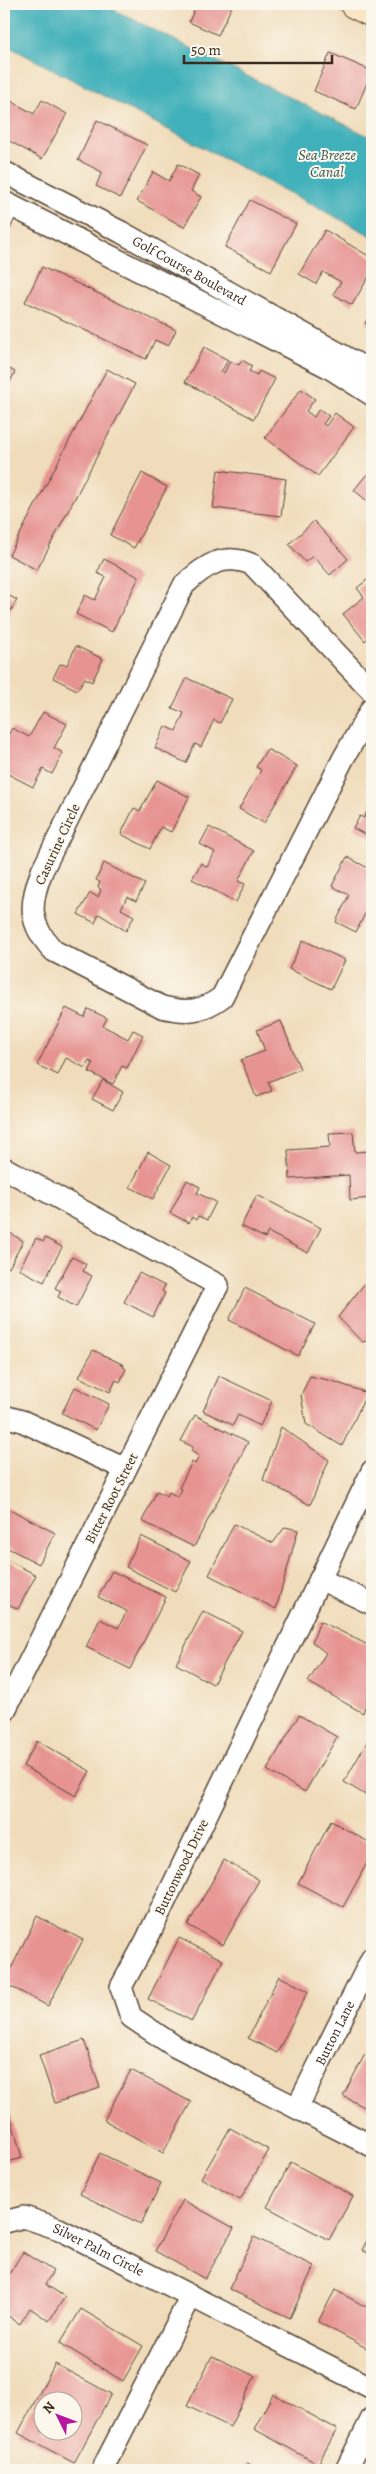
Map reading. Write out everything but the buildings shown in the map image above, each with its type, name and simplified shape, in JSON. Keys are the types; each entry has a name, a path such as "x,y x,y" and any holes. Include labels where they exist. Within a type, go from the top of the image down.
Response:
{"main road":[{"path":"354,4 372,13"}],"street":[{"name":"Golf Course Boulevard","path":"4,172 121,232 372,372"},
{"name":"Golf Course Boulevard","path":"9,205 328,367 372,395"},
{"name":"Casurine Circle","path":"372,691 253,565 240,560 227,560 201,569 184,585 42,871 35,888 34,905 34,926 42,940 54,951 162,1007 182,1012 204,1009 213,1004 222,997 343,759 372,708"},
{"name":"Bitter Root Street","path":"4,1168 218,1285 4,1712"},
{"path":"4,1416 22,1421 125,1469"},
{"name":"Buttonwood Drive","path":"372,1471 146,1941 121,1987 131,2017 176,2047 372,2146"},
{"path":"320,1580 372,1604"},
{"name":"Button Lane","path":"297,2108 372,1958"},
{"name":"Silver Palm Circle","path":"4,2222 24,2216 59,2229 372,2388"},
{"path":"102,2470 191,2296"},
{"path":"346,2470 372,2418"}],"lane":[{"path":"4,229 9,205"}],"water":[{"name":"Sea Breeze Canal","path":"4,4 102,4 372,138 372,236 4,44"}]}
